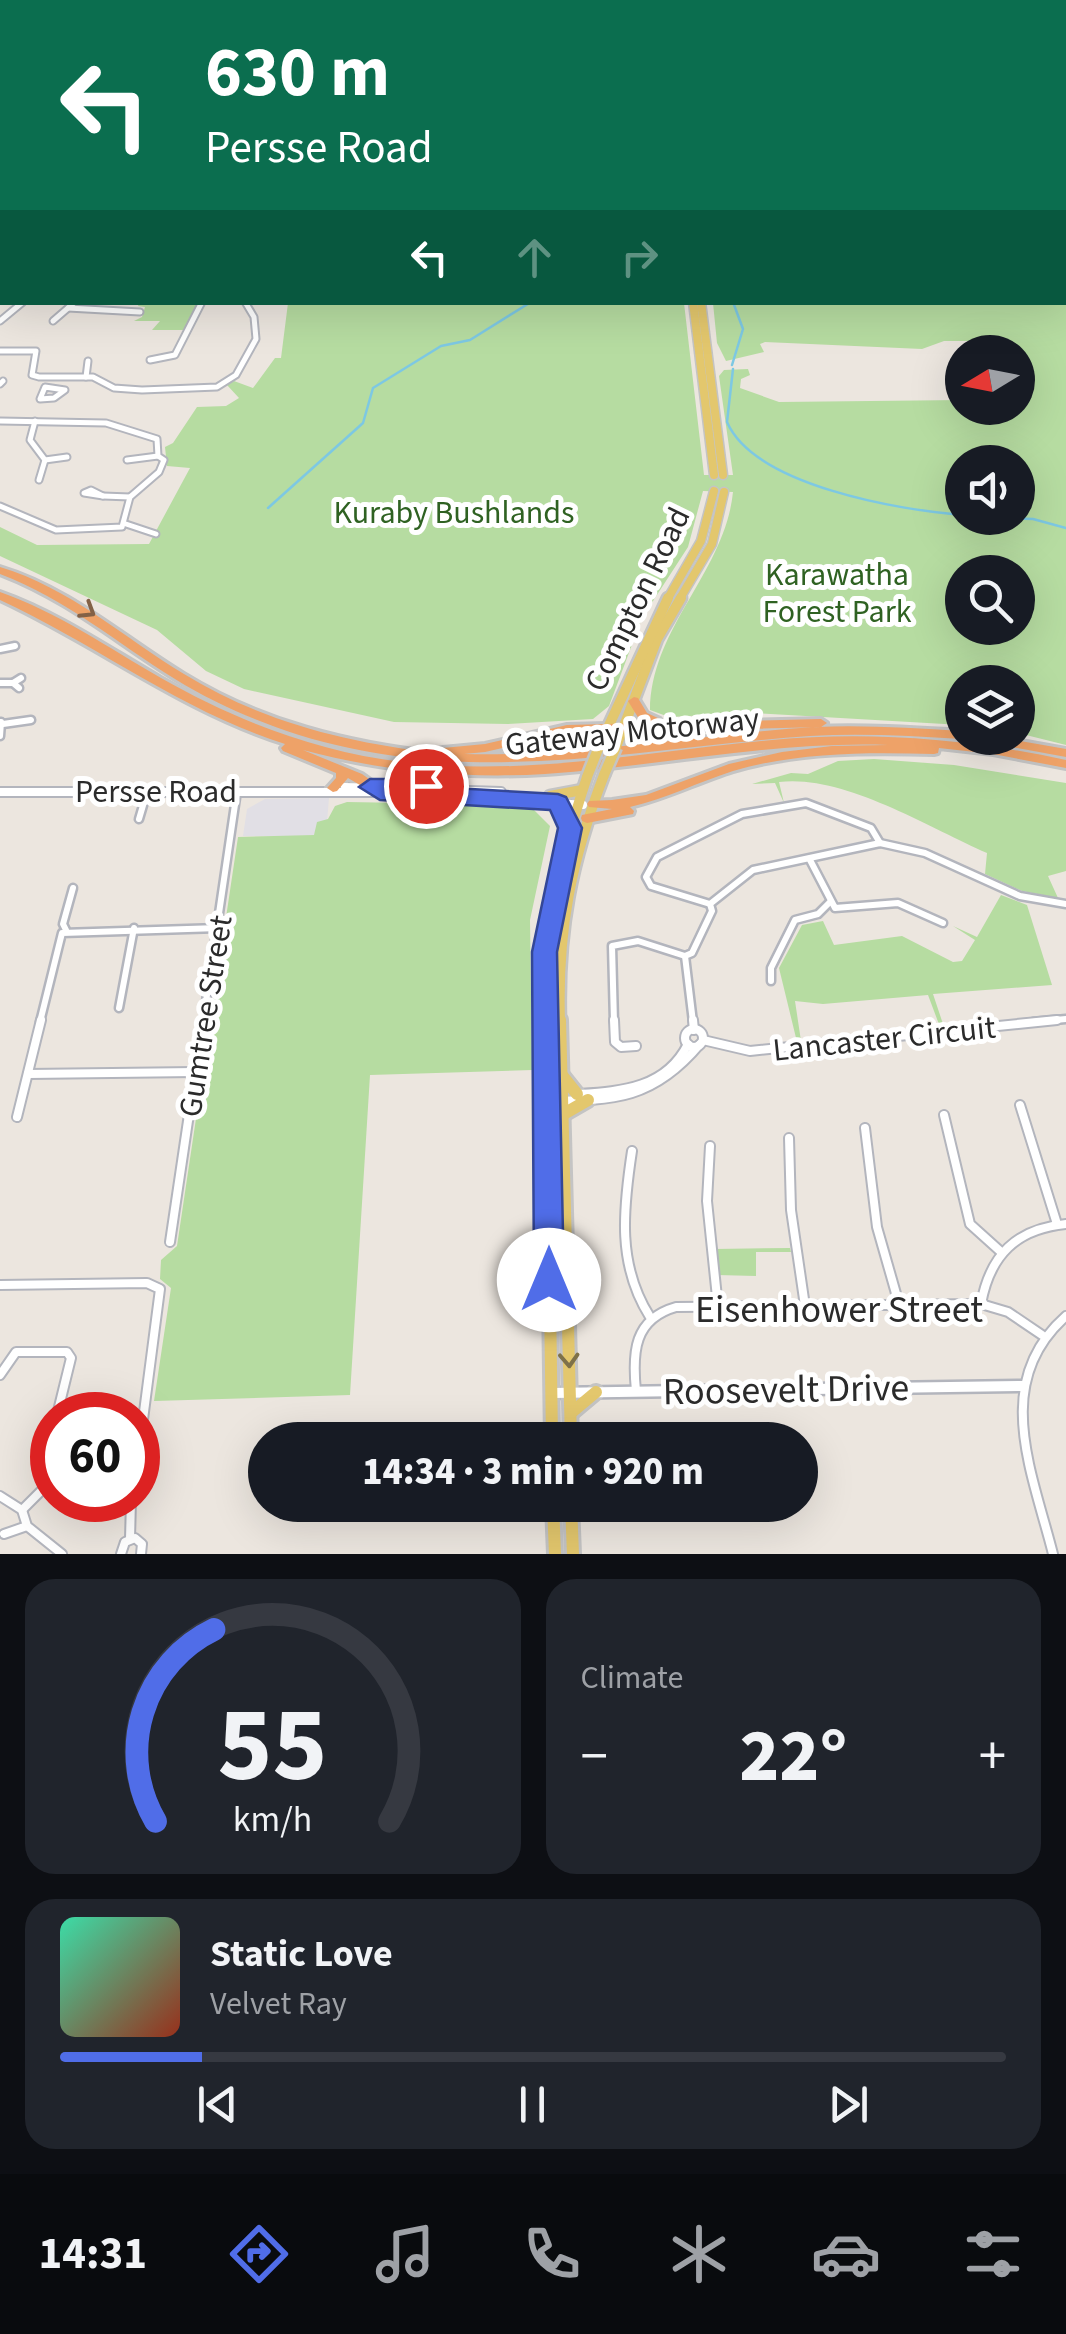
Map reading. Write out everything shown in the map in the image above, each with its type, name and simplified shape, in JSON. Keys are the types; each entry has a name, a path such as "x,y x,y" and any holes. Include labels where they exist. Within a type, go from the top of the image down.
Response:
{"highway":[{"name":"Gateway Motorway","path":"0,570 78,605 208,694 266,720 327,739 430,758 514,762 598,757 816,731 945,734"},
{"name":"Gateway Motorway","path":"0,596 242,724 316,749 400,766 532,773 770,744 868,739 962,745 1062,760"},
{"path":"96,646 212,718 342,770 375,789"},
{"path":"634,701 643,716 664,724"},
{"path":"327,739 458,751 608,724 854,724 945,732"},
{"path":"590,811 634,809 744,764 828,752 896,749 1062,760"},
{"path":"1035,752 1062,760"},
{"path":"333,788 342,780 342,770"}],"main road":[{"name":"Compton Road","path":"693,305 719,475 701,305"},
{"name":"Compton Road","path":"552,1422 545,952 578,798 650,630 702,540 719,492 712,544 654,644 590,811 559,940 570,1422"},
{"path":"570,828 554,799 578,798"},
{"path":"561,1074 583,1097 562,1104"},
{"path":"570,1413 596,1392"},
{"path":"554,1522 554,1554"},
{"path":"571,1522 572,1554"}],"street":[{"path":"110,0 143,0"},
{"path":"53,321 72,305"},
{"path":"150,360 176,356 201,305"},
{"path":"0,351 36,351 35,376 86,376 120,389 188,392 223,384 240,371 256,339 254,317 247,305"},
{"path":"68,308 140,312"},
{"path":"86,376 88,362"},
{"path":"0,421 142,430 160,444 158,456 163,466 130,497 126,524"},
{"path":"34,421 30,440 45,460"},
{"path":"127,460 158,456"},
{"path":"45,460 67,457"},
{"path":"39,480 45,460"},
{"path":"102,496 130,497"},
{"path":"0,506 56,530 126,524 156,534"},
{"path":"0,649 16,646"},
{"path":"0,683 16,685 21,678"},
{"path":"0,736 2,723 31,720"},
{"name":"Persse Road","path":"0,792 375,789"},
{"name":"Persse Road","path":"311,790 375,789 554,799"},
{"path":"139,820 147,791"},
{"name":"Gumtree Street","path":"170,1242 237,791"},
{"path":"578,798 590,811"},
{"path":"710,904 650,886 646,876 657,856 742,814 812,803 871,828 880,843"},
{"path":"710,904 753,870 880,843 910,848 1020,896 1064,904 1066,913"},
{"path":"810,860 830,903 847,909 898,903 943,923"},
{"path":"66,930 63,924 74,888"},
{"path":"771,982 771,968 795,920 818,914 830,903"},
{"path":"636,1046 615,1042 612,946 624,939 685,956 692,953 712,911 710,904"},
{"path":"119,1008 134,928"},
{"path":"16,1117 58,937 66,930 219,928"},
{"path":"583,1097 634,1095 661,1085 683,1068 702,1042 694,1030 690,966 685,956"},
{"name":"Lancaster Circuit","path":"688,1044 702,1042 750,1051 1066,1019"},
{"path":"547,1098 562,1104 629,1090 658,1079 681,1061 688,1044 684,1036 694,1030"},
{"path":"28,1074 196,1072"},
{"path":"981,1304 987,1276 1000,1251 1028,1231 1062,1224 1020,1105"},
{"path":"944,1115 970,1224 1000,1251"},
{"path":"866,1128 877,1227 899,1304"},
{"path":"789,1138 790,1210 805,1306"},
{"path":"710,1146 707,1201 718,1307"},
{"path":"632,1150 624,1204 628,1282 650,1317"},
{"path":"0,1285 155,1284 162,1296 148,1392"},
{"name":"Eisenhower Street","path":"636,1391 634,1341 650,1317 668,1308 981,1304 1008,1312 1042,1335"},
{"path":"1053,1554 1025,1424 1022,1386 1028,1359 1042,1335 1066,1316"},
{"path":"0,1376 16,1352 67,1352 71,1358 63,1392"},
{"name":"Roosevelt Drive","path":"551,1393 1022,1386"},
{"path":"0,1496 22,1510 28,1526 62,1554"},
{"path":"22,1510 30,1502"},
{"path":"121,1554 130,1539 130,1522"},
{"path":"4,1534 28,1526"},
{"path":"130,1539 140,1541 143,1554"}],"shaded area":[{"path":"329,798 327,822 315,836 243,836 247,809 265,799"}],"green space":[{"path":"197,305 186,330 152,330 160,321 134,321 142,317 145,307 138,306"},
{"name":"Kuraby Bushlands","path":"288,305 684,305 704,475 733,475 719,376 724,370 748,369 750,375 741,379 740,388 779,402 945,400 945,425 1035,425 1035,335 945,335 945,341 922,349 765,342 760,344 764,352 726,361 717,343 713,305 1066,305 1066,745 1035,737 1035,665 945,665 945,724 753,713 669,717 650,710 662,652 717,548 733,492 703,491 688,547 642,618 609,706 593,719 508,724 394,722 244,689 206,671 157,630 0,556 0,527 37,545 149,544 190,468 167,466 165,447 173,443 197,407 226,406 239,398 227,385 234,381 253,388 275,358 281,358"},
{"path":"874,759 954,765 1066,783 1066,871 1048,876 1058,898 1022,891 985,874 987,853 857,794 804,782 779,782 784,803 775,783 752,784 791,773 808,774 838,761"},
{"path":"347,802 520,805 532,808 550,826 530,920 532,1070 370,1075 350,1395 160,1401 160,1392 155,1392 171,1288 160,1279 161,1260 177,1246 238,837 314,835 317,822 328,819 335,806"},
{"path":"1001,895 1027,905 1052,985 933,994 944,1027 940,1027 928,995 823,1004 795,1001 801,1041 797,1042 779,968 802,925 823,921 834,945 902,936 953,962 962,961 975,940 953,926 977,937"},
{"path":"790,1248 791,1252 756,1252 756,1276 717,1275 715,1249"}],"waterway":[{"path":"268,508 363,423 373,388 441,346 470,340 526,305"},
{"path":"732,365 743,329 734,305"},
{"path":"733,369 727,422 743,444 767,463 832,491 945,513"},
{"path":"1035,520 1066,528"}],"route":[{"path":"426,786 370,787 380,792 558,802 564,823 570,828 545,952 549,1280"}],"park label":[{"name":"Karawatha Forest Park","path":"837,592"}]}
